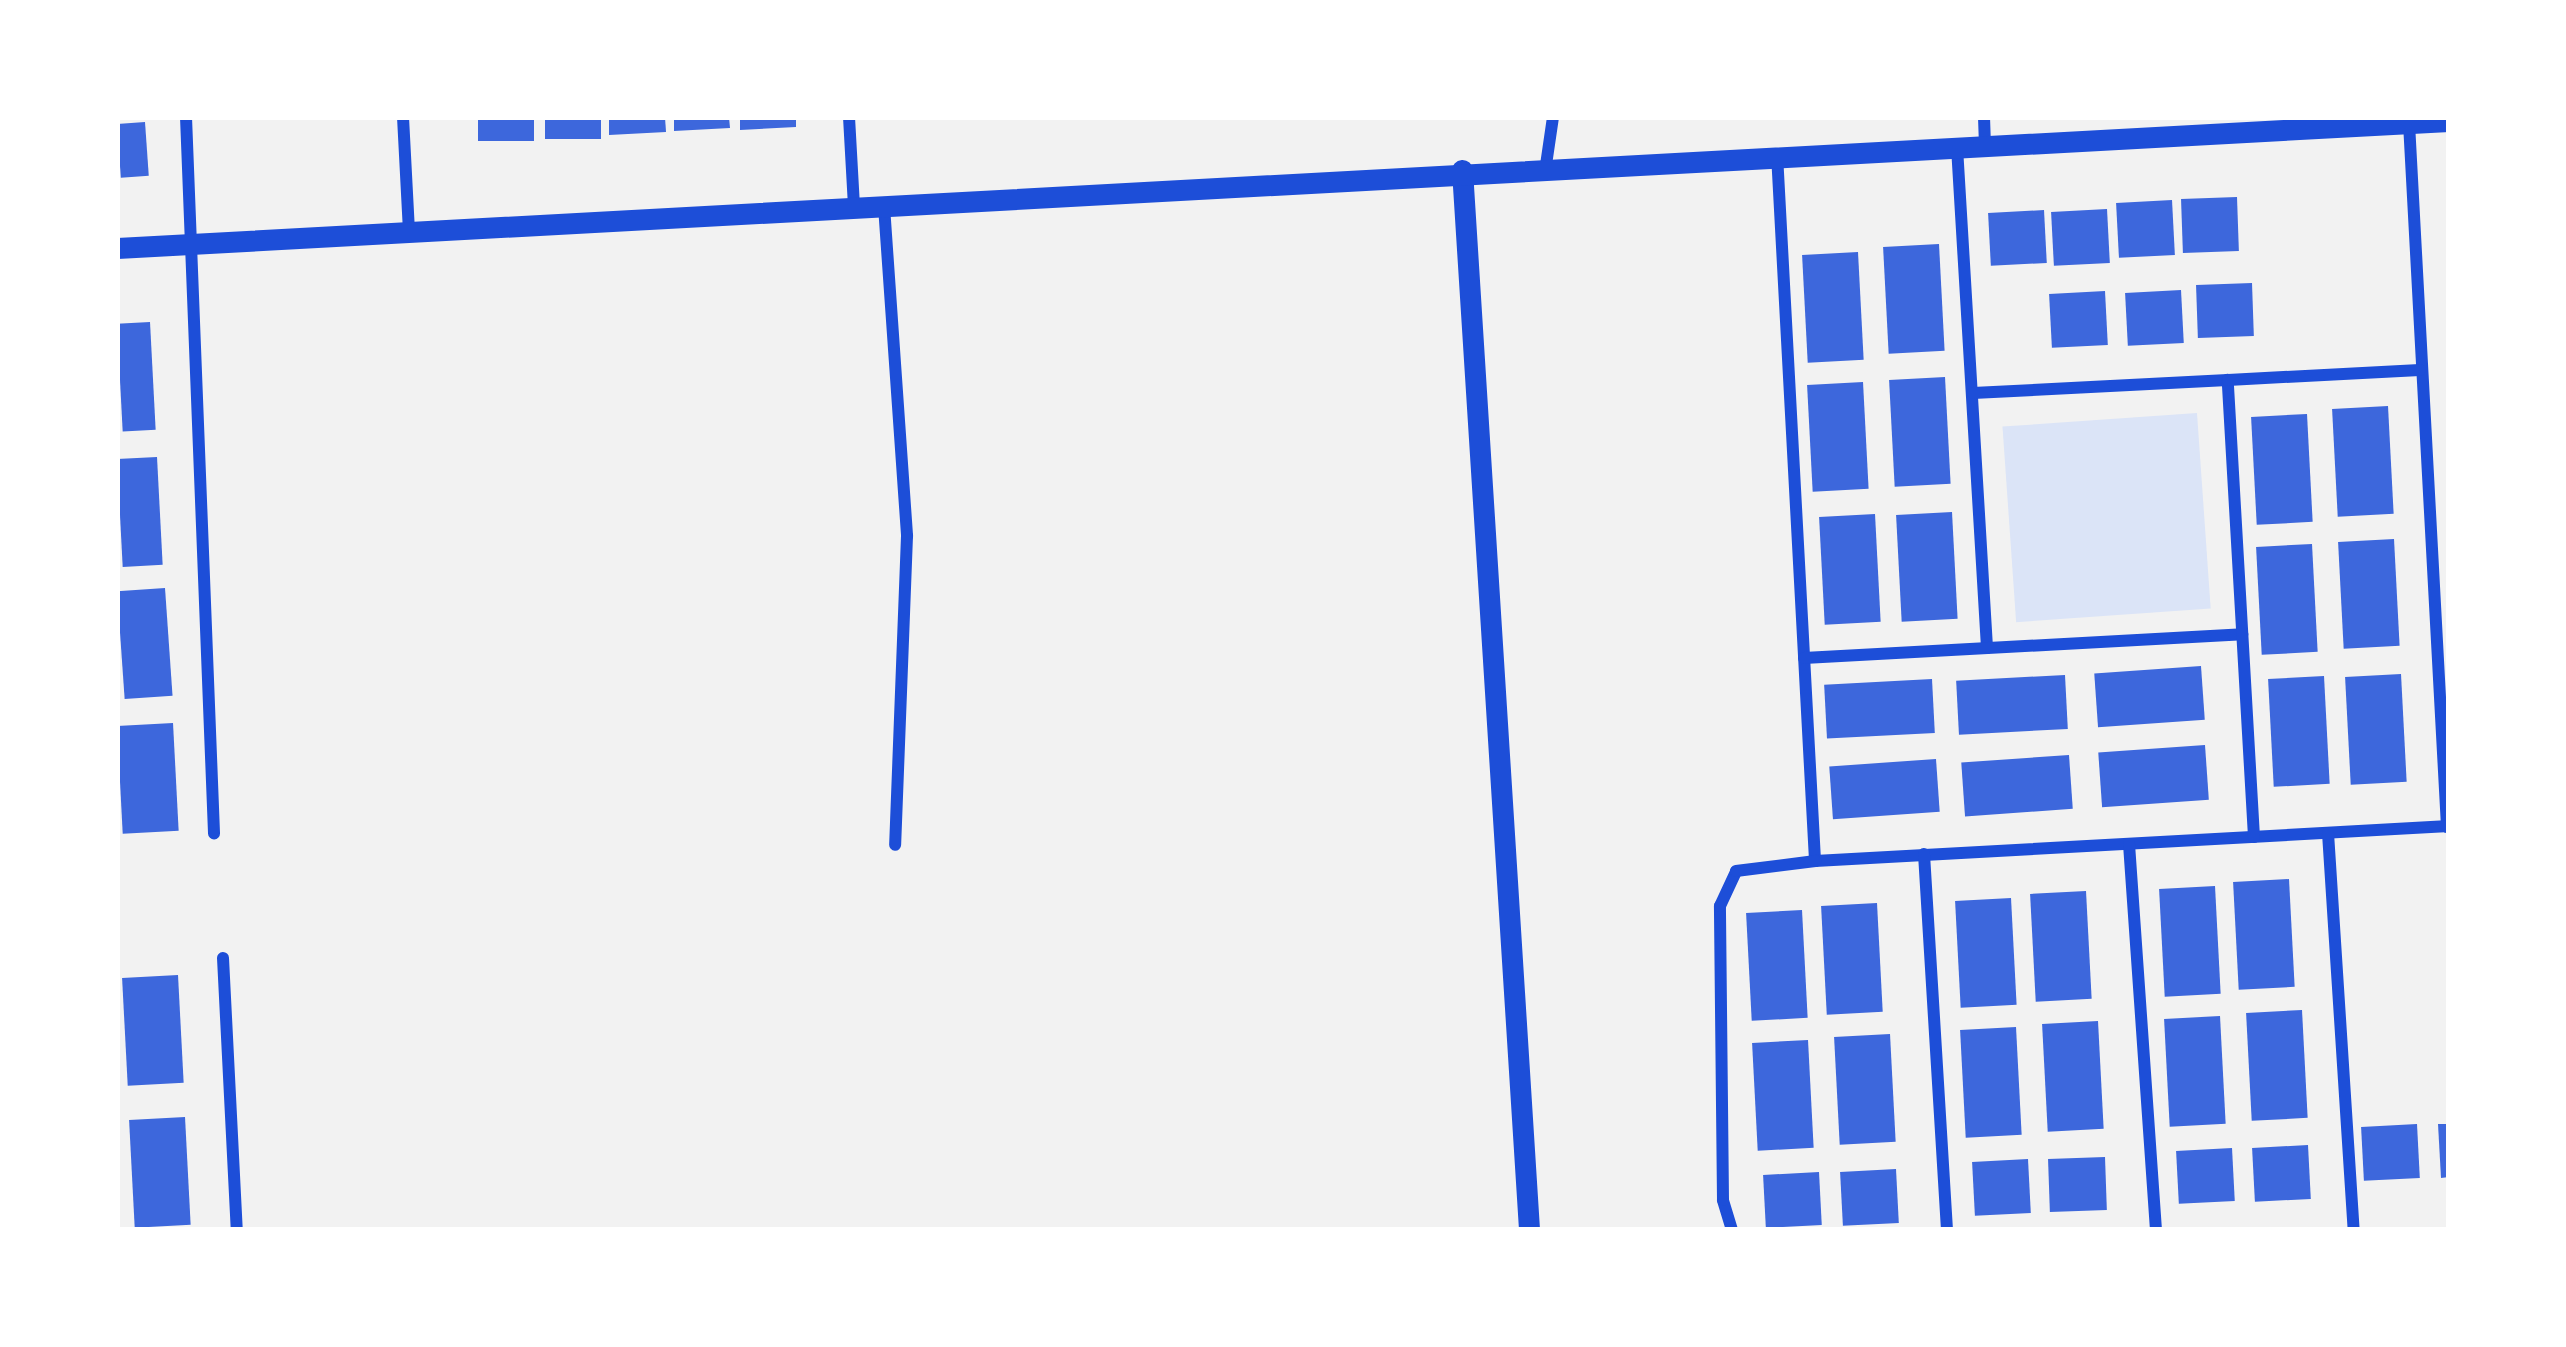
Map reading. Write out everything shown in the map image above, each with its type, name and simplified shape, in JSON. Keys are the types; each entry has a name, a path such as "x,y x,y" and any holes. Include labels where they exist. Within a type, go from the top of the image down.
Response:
{"street":[{"path":"186,117 214,833"},
{"path":"403,117 409,231"},
{"path":"849,117 854,206"},
{"path":"1546,165 1552,117"},
{"path":"1984,117 1985,144"},
{"path":"117,248 1985,144 2192,125 2449,121"},
{"path":"1732,1230 1723,1200 1720,905 1736,871 1924,854 2448,826 2442,617 2420,370 2409,123"},
{"path":"1957,145 1988,648"},
{"path":"1777,154 1815,861"},
{"path":"1462,170 1529,1230"},
{"path":"884,203 907,536 896,845"},
{"path":"1973,393 2420,370"},
{"path":"2228,380 2254,837"},
{"path":"1804,658 2242,634"},
{"path":"2328,833 2354,1230"},
{"path":"2129,844 2156,1230"},
{"path":"1924,854 1947,1230"},
{"path":"224,958 237,1230"}],"shaded area":[{"path":"2197,413 2211,609 2016,622 2002,427"}],"building":[{"path":"478,117 534,117 534,141 478,141"},
{"path":"545,117 601,117 601,139 545,139"},
{"path":"609,117 665,117 666,132 609,135"},
{"path":"674,117 729,117 730,128 674,131"},
{"path":"740,117 796,117 796,127 740,130"},
{"path":"145,122 149,176 121,178 117,124"},
{"path":"2237,197 2239,251 2183,253 2181,199"},
{"path":"2172,200 2175,255 2119,258 2116,203"},
{"path":"2107,209 2110,263 2054,266 2051,212"},
{"path":"2044,210 2047,263 1991,266 1988,213"},
{"path":"1939,244 1945,351 1889,354 1883,247"},
{"path":"1858,252 1864,360 1808,363 1802,255"},
{"path":"2252,283 2254,336 2198,338 2196,285"},
{"path":"2181,290 2184,343 2128,346 2125,293"},
{"path":"2105,291 2108,345 2052,348 2049,294"},
{"path":"150,322 156,430 123,432 117,324"},
{"path":"1945,377 1951,484 1895,487 1889,380"},
{"path":"1863,382 1869,489 1813,492 1807,385"},
{"path":"2388,406 2394,514 2338,517 2332,409"},
{"path":"2307,414 2313,522 2257,525 2251,417"},
{"path":"157,457 163,565 123,567 117,459"},
{"path":"1952,512 1958,619 1902,622 1896,515"},
{"path":"1875,514 1881,622 1825,625 1819,517"},
{"path":"2394,539 2400,646 2344,649 2338,542"},
{"path":"2312,544 2318,652 2262,655 2256,547"},
{"path":"165,588 173,696 125,699 117,591"},
{"path":"2201,666 2205,720 2098,727 2094,673"},
{"path":"2401,674 2407,782 2351,785 2345,677"},
{"path":"2065,675 2068,729 1959,735 1956,681"},
{"path":"2324,676 2330,784 2274,787 2268,679"},
{"path":"1932,679 1935,733 1827,739 1824,685"},
{"path":"173,723 179,831 123,834 117,726"},
{"path":"2205,745 2209,800 2102,807 2098,752"},
{"path":"2069,755 2073,809 1965,816 1961,763"},
{"path":"1936,759 1940,812 1833,819 1829,766"},
{"path":"2289,879 2295,987 2239,990 2233,882"},
{"path":"2215,886 2221,994 2165,997 2159,889"},
{"path":"2086,891 2092,999 2036,1002 2030,894"},
{"path":"2011,898 2017,1005 1961,1008 1955,901"},
{"path":"1877,903 1883,1012 1827,1015 1821,906"},
{"path":"1802,910 1808,1018 1752,1021 1746,913"},
{"path":"178,975 184,1083 128,1086 122,978"},
{"path":"2302,1010 2308,1118 2252,1121 2246,1013"},
{"path":"2220,1016 2226,1124 2170,1127 2164,1019"},
{"path":"2098,1021 2104,1129 2048,1132 2042,1024"},
{"path":"2016,1027 2022,1135 1966,1138 1960,1030"},
{"path":"1890,1034 1896,1142 1840,1145 1834,1037"},
{"path":"1808,1040 1814,1148 1758,1151 1752,1043"},
{"path":"185,1117 191,1225 135,1228 129,1120"},
{"path":"2417,1124 2420,1178 2364,1181 2361,1127"},
{"path":"2438,1124 2449,1124 2449,1177 2441,1178"},
{"path":"2308,1145 2311,1199 2255,1202 2252,1148"},
{"path":"2232,1148 2235,1201 2179,1204 2176,1151"},
{"path":"2105,1157 2107,1210 2050,1212 2048,1159"},
{"path":"2028,1159 2031,1213 1975,1216 1972,1162"},
{"path":"1896,1169 1899,1223 1843,1226 1840,1172"},
{"path":"1819,1172 1822,1225 1766,1228 1763,1175"}]}
